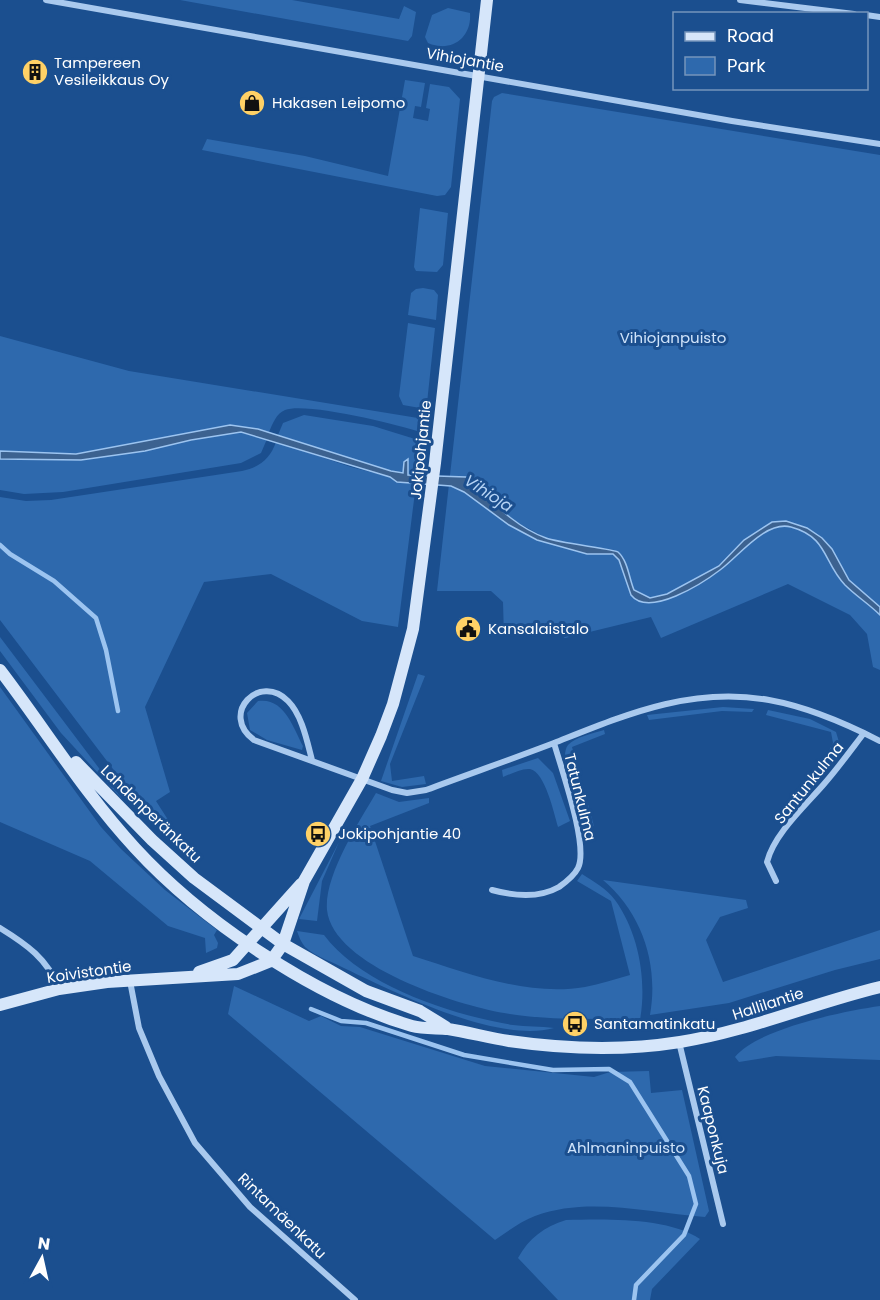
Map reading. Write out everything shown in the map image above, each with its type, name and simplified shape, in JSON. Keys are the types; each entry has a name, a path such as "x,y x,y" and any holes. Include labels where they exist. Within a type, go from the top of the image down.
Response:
{"main road":[{"name":"Jokipohjantie","path":"283,944 304,881 362,779 393,704 413,629 435,463 487,0"},
{"name":"Lahdenperänkatu","path":"0,670 52,738 98,804 136,849 181,891 249,943"},
{"name":"Lahdenperänkatu","path":"52,738 152,840 194,878 262,928"},
{"name":"Jokipohjantie","path":"262,928 304,881"},
{"name":"Koivistontie","path":"184,977 233,960 262,928"},
{"name":"Hallilantie","path":"262,928 283,944 366,991 420,1011 450,1029"},
{"name":"Hallilantie","path":"249,943 271,961 343,998 414,1026 450,1029 510,1041 574,1047 634,1047 679,1042 736,1030 842,996 880,987"},
{"path":"271,961 283,944"},
{"name":"Koivistontie","path":"0,1005 59,989 129,980 238,974 271,961"}],"street":[{"name":"Vihiojantie","path":"46,0 732,121 880,144"},
{"path":"740,0 838,12"},
{"path":"312,760 301,725 289,702 282,696 267,691 259,692 246,699 240,713 242,728 247,735 274,748 402,792 414,792 554,743 619,716 658,704 728,697 768,700 804,708 880,741"},
{"name":"Santunkulma","path":"776,881 767,862 774,848 798,812 824,784 864,733"},
{"name":"Tatunkulma","path":"492,890 512,895 544,893 568,882 579,867 580,837 554,743"},
{"path":"0,928 26,944 47,964 59,989"},
{"name":"Rintamäenkatu","path":"129,980 139,1028 159,1076 195,1143 250,1207 355,1300"},
{"name":"Kaaponkuja","path":"679,1042 723,1224"}],"green space":[{"path":"180,0 292,0 399,19 404,6 416,12 412,36 408,41"},
{"path":"448,8 470,13 468,30 464,36 452,44 436,46 428,43 425,37 432,15"},
{"path":"405,80 425,83 421,107 415,106 413,118 428,121 430,109 426,108 430,84 449,87 460,99 451,187 445,195 437,196 202,150 207,139 305,156 388,176"},
{"name":"Vihiojanpuisto","path":"502,93 880,155 880,607 849,580 832,549 822,538 807,528 786,521 772,523 744,540 719,566 667,594 649,598 634,590 623,558 614,550 576,546 546,538 509,518 466,477 452,476 451,486 464,492 509,525 537,540 587,554 613,554 619,560 631,595 639,601 650,603 676,596 701,583 720,570 753,541 772,529 782,526 803,531 819,544 845,585 880,615 880,670 873,667 867,634 850,615 788,584 661,638 651,617 565,638 549,629 542,628 528,629 504,637 503,602 491,591 437,591 492,101 494,97"},
{"path":"420,208 448,213 443,265 437,272 416,271 414,267"},
{"path":"423,288 434,290 438,295 436,320 408,315 411,293"},
{"path":"408,323 435,328 427,403 420,408 403,405 399,396"},
{"path":"0,336 129,371 424,419 424,430 420,432 331,411 296,408 279,414 269,432 250,428 209,430 125,447 79,453 40,454 0,451"},
{"path":"304,415 373,426 415,439 421,449 417,476 408,475 408,459 404,464 403,473 391,471 278,435 283,423"},
{"path":"238,432 267,439 261,453 241,463 63,492 24,494 0,490 0,459 81,460"},
{"path":"276,442 351,467 390,477 397,482 416,484 398,627 362,621 271,574 204,582 145,707 170,792 156,801 186,848 135,798 0,620 0,497 26,501 51,500 242,471 264,461"},
{"path":"0,637 123,800 61,733 0,651"},
{"path":"418,674 425,676 390,764 392,781 424,776 426,784 402,787 381,781"},
{"path":"0,687 101,827 165,890 217,930 214,935 218,943 217,948 206,953 205,938 168,926 90,861 0,822"},
{"path":"258,701 267,701 281,708 303,746 302,750 267,740 250,730 247,713"},
{"path":"723,707 754,709 752,712 722,711 649,720 647,715"},
{"path":"768,710 810,719 836,732 839,742 824,767 821,766 833,743 831,732 766,715"},
{"path":"604,730 605,734 572,747 594,826 584,828 567,773 565,752 568,745 575,740"},
{"path":"538,758 553,773 570,821 558,827 548,794 535,772 524,769 503,777 502,770"},
{"path":"376,793 399,802 429,798 429,803 370,826 413,956 498,982 542,989 585,987 630,975 611,901 577,881 582,874 612,896 630,927 641,974 640,1020 538,1017 483,1009 400,980 351,949 334,930 327,910 328,896 331,881 344,850"},
{"path":"339,842 322,881 317,921 299,919"},
{"path":"603,880 746,900 748,908 720,917 706,940 723,982 880,930 880,959 835,970 729,1003 650,1015 652,977 644,941 628,908"},
{"path":"297,931 324,935 361,969 384,983 436,1006 513,1025 554,1028 531,1031 505,1029 448,1014 319,957 305,947"},
{"name":"Ahlmaninpuisto","path":"234,986 309,1021 321,1016 341,1026 360,1027 485,1066 594,1077 610,1072 649,1071 651,1093 682,1090 709,1211 705,1217 598,1206 576,1207 535,1216 495,1240 228,1014"},
{"path":"880,1006 880,1060 776,1056 739,1062 735,1057 746,1047 781,1030 824,1017"},
{"path":"566,1220 654,1223 687,1232 700,1239 652,1289 650,1300 558,1300 518,1258 538,1234"}],"shaded area":[{"path":"230,425 258,429 391,471 403,473 404,462 408,459 408,475 466,477 503,512 534,533 553,540 618,552 626,565 634,590 650,598 667,594 719,566 744,540 772,522 786,521 807,528 822,538 832,549 849,580 880,607 880,615 845,585 824,551 812,537 791,527 782,526 772,529 753,541 720,570 701,583 676,596 650,603 639,601 631,595 619,560 613,554 587,554 537,540 509,525 464,492 451,486 397,482 390,477 241,432 191,440 145,451 81,460 0,459 0,451 76,454"}],"waterway":[{"path":"0,545 10,554 54,581 96,618 106,650 118,711"},
{"path":"311,1009 341,1021 366,1023 464,1055 553,1070 609,1069 630,1082 689,1176 696,1204 684,1235 636,1285 634,1300"}],"place":[{"name":"Tampereen Vesileikkaus Oy","path":"35,72"},
{"name":"Hakasen Leipomo","path":"252,103"},
{"name":"Kansalaistalo","path":"468,629"},
{"name":"Jokipohjantie 40","path":"318,834"},
{"name":"Santamatinkatu","path":"575,1024"}],"water label":[{"name":"Vihioja","path":"489,493"}]}
